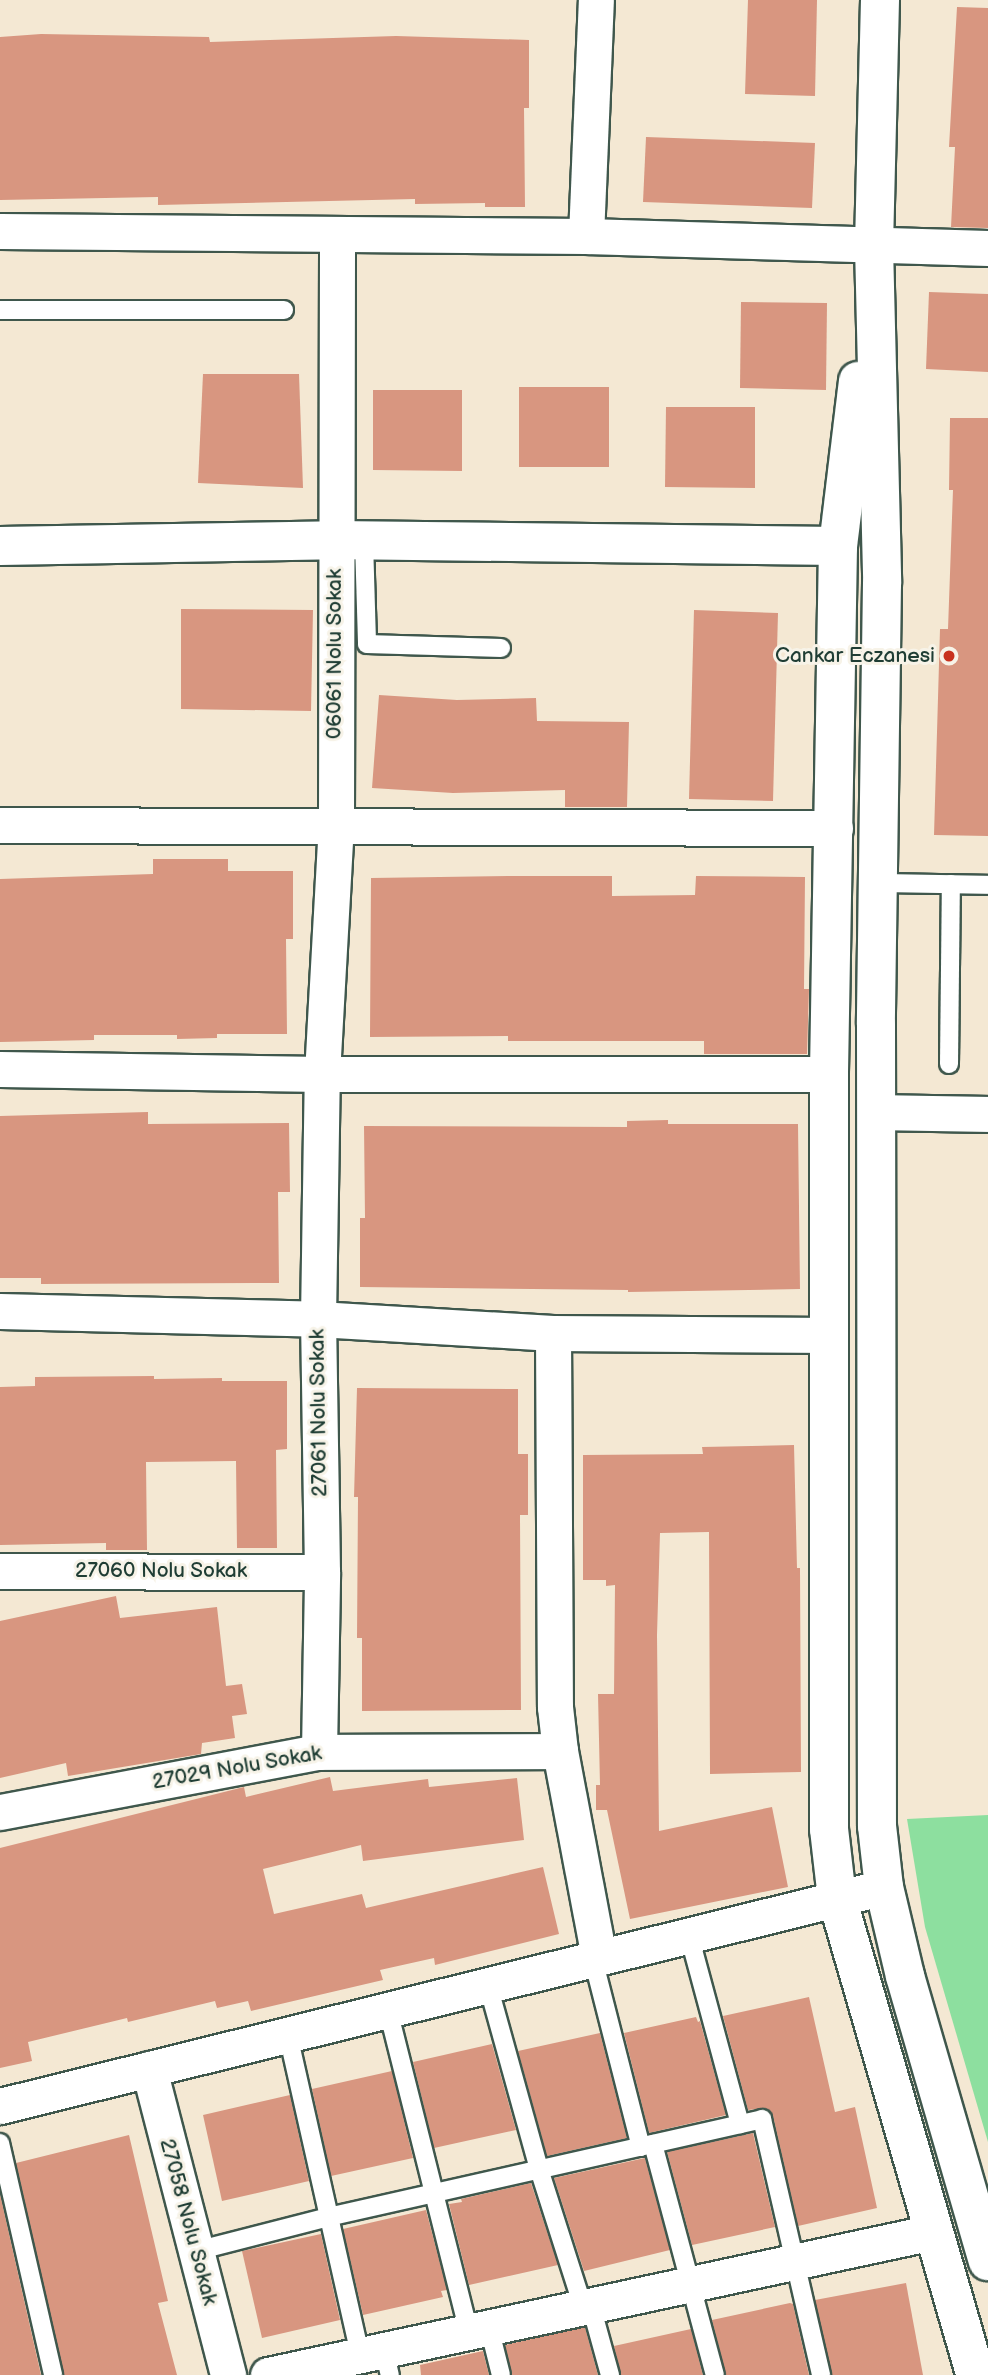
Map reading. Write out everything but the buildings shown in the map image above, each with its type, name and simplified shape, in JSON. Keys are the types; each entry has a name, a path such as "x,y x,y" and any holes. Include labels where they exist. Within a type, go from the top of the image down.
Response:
{"street":[{"path":"586,236 596,0"},
{"path":"880,0 874,246 882,583 876,1112 877,1813 884,1887 905,1976 988,2261"},
{"path":"0,231 586,236 988,248"},
{"name":"06061 Nolu Sokak","path":"322,1074 349,540 337,234"},
{"path":"874,246 838,546 829,1074 829,1829 837,1898 976,2375"},
{"path":"0,546 349,540 838,546"},
{"path":"0,825 835,828"},
{"path":"0,1069 322,1074 829,1074"},
{"name":"27061 Nolu Sokak","path":"318,1752 322,1572 318,1319 322,1074"},
{"path":"876,1112 988,1114"},
{"path":"0,1311 318,1319 553,1334 830,1335"},
{"path":"553,1334 555,1706 596,1958"},
{"name":"27060 Nolu Sokak","path":"0,1571 322,1572"},
{"name":"27029 Nolu Sokak","path":"0,1812 318,1752 561,1751"},
{"path":"0,2106 884,1887"},
{"name":"27058 Nolu Sokak","path":"149,2069 228,2375"},
{"path":"268,2375 378,2360 479,2330 933,2232"}],"lane":[{"path":"0,310 284,310"},
{"path":"349,540 367,644 501,648"},
{"path":"877,883 988,885"},
{"path":"949,1064 951,884"},
{"path":"689,1935 740,2124"},
{"path":"596,1958 647,2145 691,2284 715,2375"},
{"path":"488,1985 539,2169 610,2375"},
{"path":"388,2010 434,2193 479,2330 501,2375"},
{"path":"288,2035 328,2217 378,2360"},
{"path":"196,2251 328,2217 762,2119 821,2375"},
{"path":"0,2143 53,2375"}],"green space":[{"path":"988,1815 988,2142 925,1927 907,1819"}],"place":[{"name":"Cankar Eczanesi","path":"949,656"}]}
